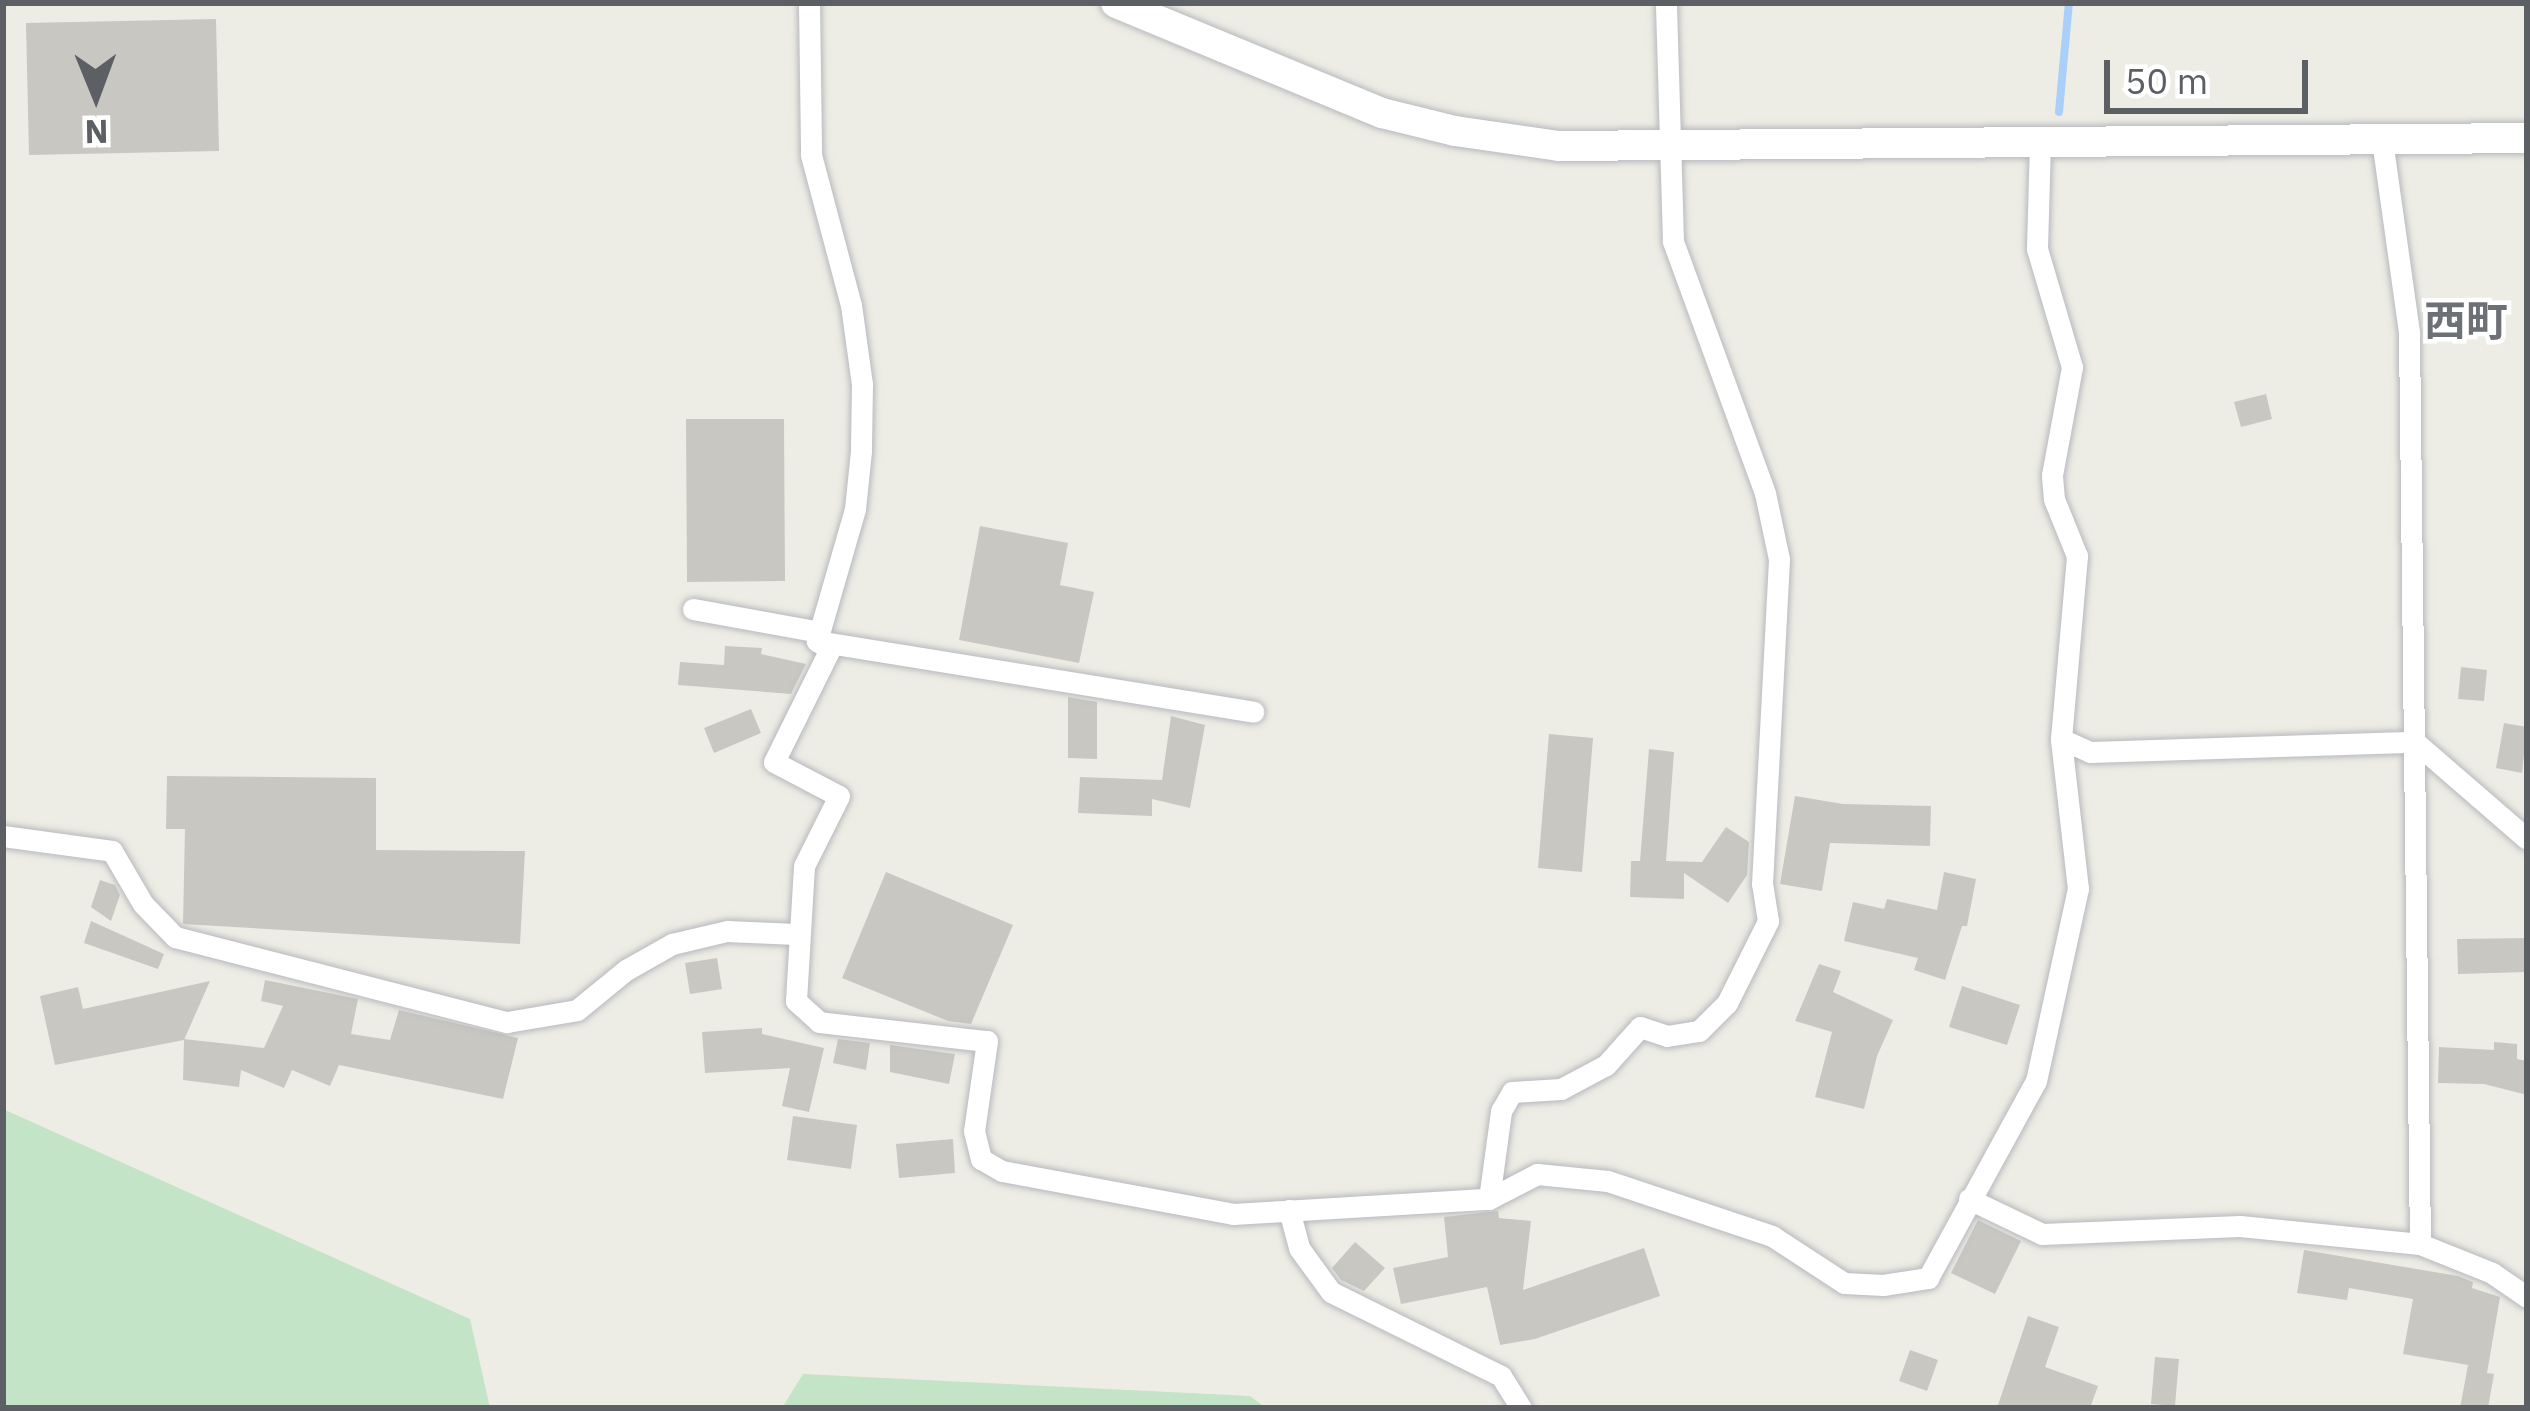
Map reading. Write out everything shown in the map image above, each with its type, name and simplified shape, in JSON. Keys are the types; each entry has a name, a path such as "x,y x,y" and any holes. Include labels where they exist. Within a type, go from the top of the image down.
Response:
{"street":[{"path":"809,3 811,154 851,305 862,384 855,509 819,636"},
{"path":"1116,3 1382,113 1455,131 1559,146 2527,138"},
{"path":"1489,1199 1501,1111 1512,1092 1561,1089 1606,1065 1640,1027 1667,1036 1699,1031 1727,1004 1768,921 1762,884 1779,559 1765,493 1672,241 1666,146 1666,3"},
{"path":"2382,140 2409,333 2420,1244"},
{"path":"819,636 830,650 774,761 839,796 804,866 796,934 796,1001 819,1022 987,1041 974,1131 981,1159 1002,1171 1233,1214 1489,1199 1537,1174 1608,1181 1772,1236 1844,1283 1882,1285 1928,1278 2036,1081 2078,890 2061,739 2077,556 2054,499 2052,475 2072,367 2037,249 2040,142"},
{"path":"693,609 819,636 1253,712"},
{"path":"2061,739 2090,752 2415,742 2527,839"},
{"path":"3,836 112,851 142,904 175,937 307,975 507,1022 577,1010 626,970 672,944 727,932 796,934"},
{"path":"1969,1199 2042,1234 2240,1226 2420,1244 2492,1274 2527,1297"},
{"path":"1289,1210 1299,1248 1331,1292 1501,1376 1521,1408"}],"green space":[{"path":"3,1109 470,1319 490,1408 3,1408"},
{"path":"803,1374 1250,1396 1266,1408 782,1408"}],"building":[{"path":"216,19 219,151 29,155 26,23"},
{"path":"2266,394 2272,419 2241,427 2234,402"},
{"path":"686,419 784,419 785,581 687,582"},
{"path":"980,526 1068,543 1060,585 1094,592 1079,663 959,640"},
{"path":"725,646 762,648 761,654 806,664 791,694 678,685 680,662 724,665"},
{"path":"2461,667 2487,670 2484,701 2458,699"},
{"path":"1068,697 1097,702 1097,759 1068,758"},
{"path":"751,709 761,733 714,753 704,728"},
{"path":"1171,716 1205,725 1190,808 1152,799 1152,816 1078,813 1080,777 1162,780"},
{"path":"2504,723 2527,727 2522,773 2496,768"},
{"path":"1549,734 1593,738 1582,872 1538,868"},
{"path":"1649,749 1674,752 1666,861 1702,862 1726,827 1749,842 1747,875 1728,903 1684,873 1684,899 1630,897 1631,861 1640,861"},
{"path":"167,776 376,778 376,850 525,851 520,944 183,924 185,829 166,829"},
{"path":"1795,796 1843,804 1931,806 1930,846 1830,843 1822,891 1780,884"},
{"path":"886,872 1013,925 971,1024 948,1021 842,978"},
{"path":"1944,872 1976,879 1967,926 1962,926 1945,980 1914,970 1918,958 1844,941 1853,902 1884,909 1887,899 1937,910"},
{"path":"100,880 115,885 120,895 111,921 91,907"},
{"path":"91,921 164,954 158,969 84,943"},
{"path":"2527,938 2527,972 2458,974 2457,939"},
{"path":"717,958 722,989 690,994 685,963"},
{"path":"1819,964 1841,971 1833,992 1893,1020 1877,1056 1864,1109 1815,1097 1832,1032 1795,1021"},
{"path":"265,980 358,999 351,1034 390,1040 399,1010 518,1038 503,1099 339,1065 330,1086 292,1070 284,1088 241,1070 239,1087 183,1080 184,1039 264,1048 283,1006 261,1001"},
{"path":"210,981 184,1040 55,1065 40,996 78,987 83,1009"},
{"path":"1962,986 2020,1005 2007,1045 1949,1027"},
{"path":"762,1028 762,1034 824,1048 809,1112 782,1106 790,1068 705,1073 702,1032"},
{"path":"838,1039 870,1043 866,1070 833,1063"},
{"path":"2494,1042 2517,1044 2517,1059 2527,1061 2527,1095 2484,1084 2438,1083 2439,1047 2494,1050"},
{"path":"890,1045 955,1054 949,1084 890,1072"},
{"path":"793,1116 857,1125 851,1169 787,1160"},
{"path":"953,1139 955,1173 899,1178 896,1144"},
{"path":"1498,1211 1499,1218 1531,1221 1523,1290 1644,1248 1660,1296 1535,1339 1500,1345 1487,1287 1401,1304 1393,1268 1448,1257 1444,1217"},
{"path":"1978,1220 2021,1241 1995,1294 1951,1273"},
{"path":"1355,1242 1385,1268 1364,1291 1341,1280 1332,1268"},
{"path":"2304,1250 2458,1276 2473,1282 2472,1288 2500,1297 2487,1373 2494,1374 2488,1408 2460,1408 2468,1365 2403,1354 2413,1299 2349,1288 2347,1300 2297,1293"},
{"path":"2028,1316 2059,1327 2045,1367 2098,1386 2090,1408 1997,1408"},
{"path":"1910,1350 1938,1360 1927,1391 1899,1381"},
{"path":"2155,1357 2179,1359 2175,1406 2151,1404"}],"waterway":[{"path":"2059,112 2069,3"}],"district":[{"name":"西町","path":"2466,321"}]}
